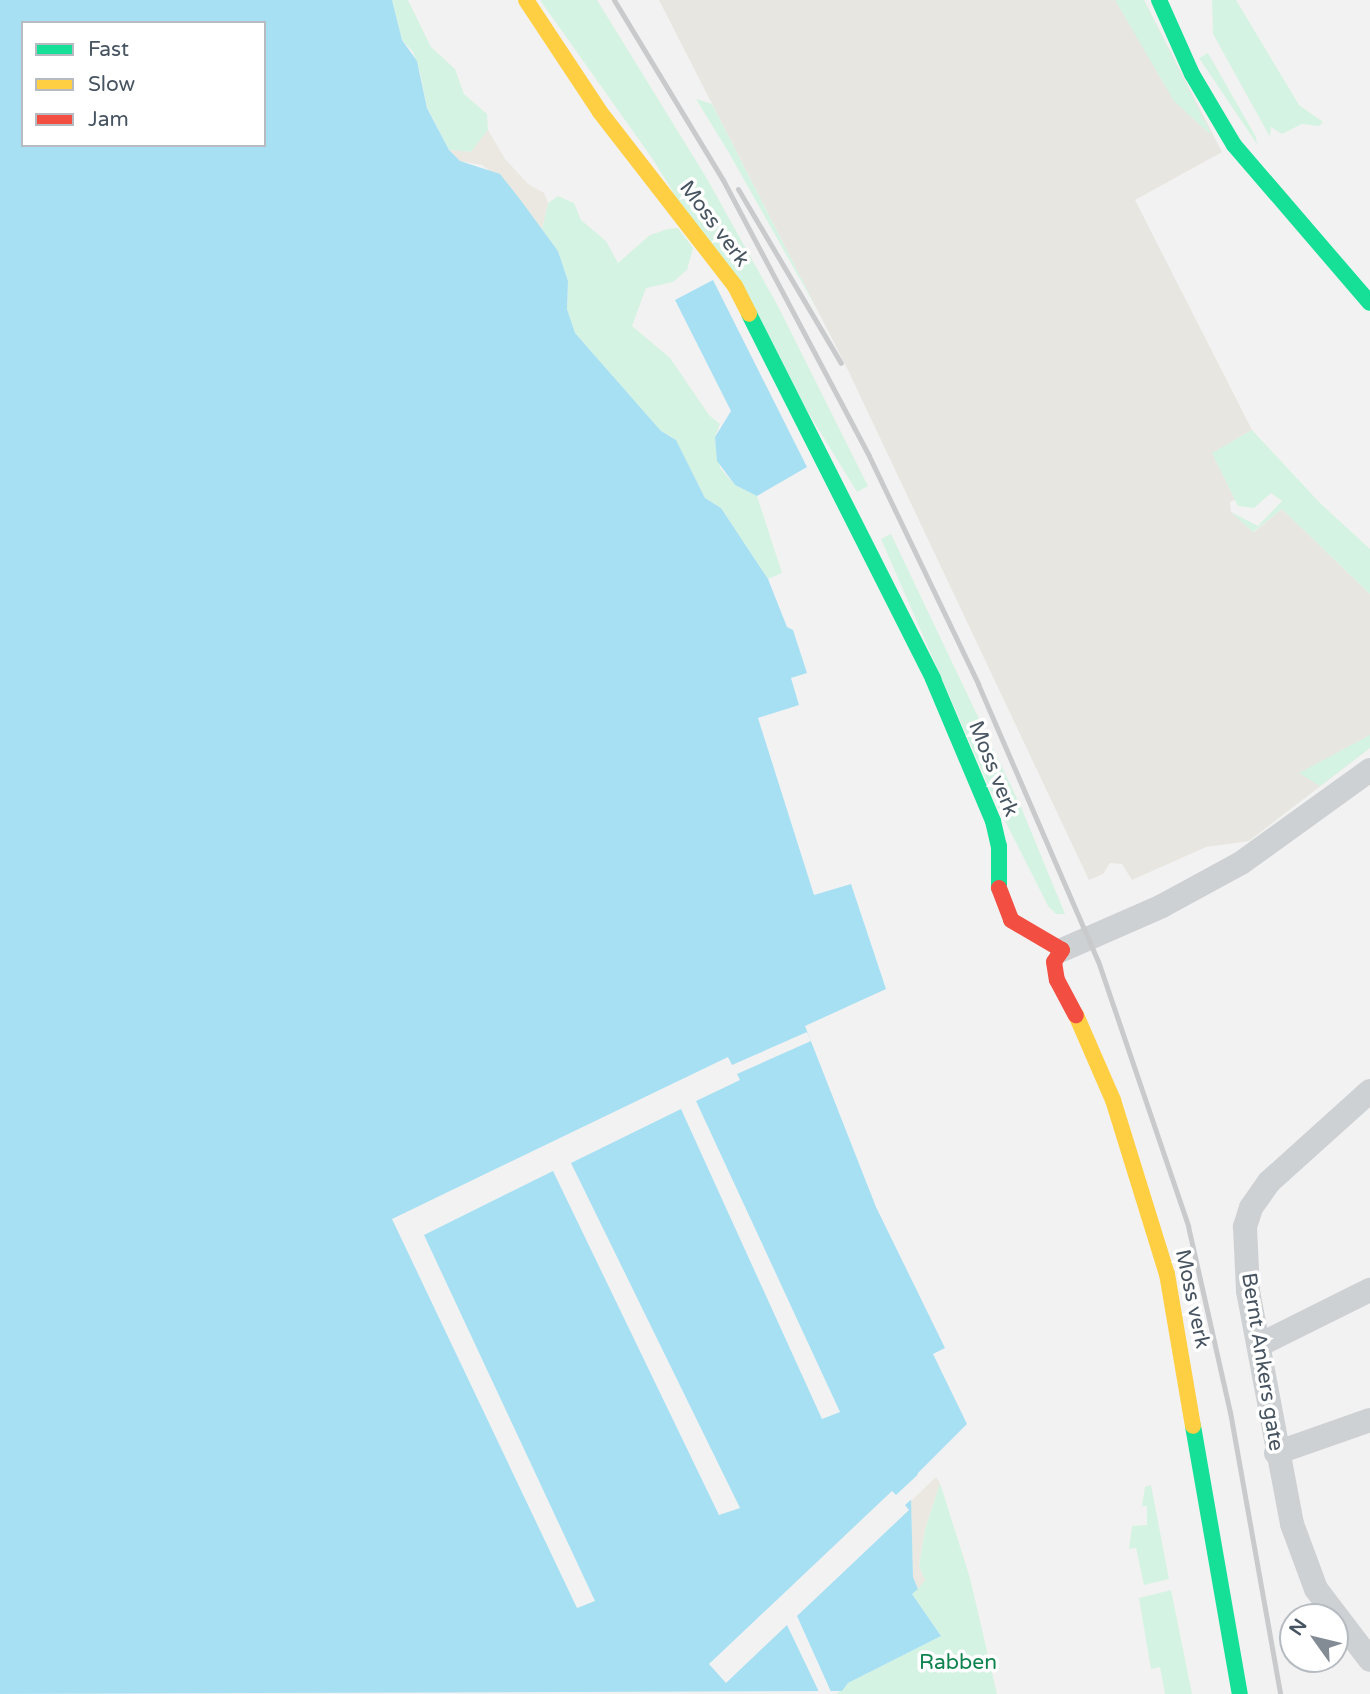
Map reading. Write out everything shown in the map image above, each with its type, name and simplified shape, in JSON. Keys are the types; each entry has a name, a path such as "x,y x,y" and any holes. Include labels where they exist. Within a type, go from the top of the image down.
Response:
{"street":[{"name":"Moss verk","path":"526,0 600,112 735,286 933,679 993,821 999,846 999,894 1012,920 1062,950 1054,962 1057,980 1090,1041 1113,1100 1167,1274 1240,1694"},
{"path":"1159,0 1192,74 1234,145 1370,303"},
{"path":"1062,950 1162,905 1241,863 1370,770"},
{"name":"Bernt Ankers gate","path":"1370,1091 1269,1182 1251,1208 1245,1227 1248,1292 1276,1453 1306,1571 1370,1660"},
{"path":"1259,1345 1370,1290"},
{"path":"1276,1453 1370,1420"}],"shaded area":[{"path":"659,0 1144,0 1222,152 1135,200 1252,430 1213,453 1235,500 1230,502 1231,512 1254,532 1282,509 1370,594 1370,748 1249,841 1206,847 1132,880 1122,864 1110,863 1103,874 1089,880 847,368"}],"green space":[{"path":"392,0 408,0 431,47 455,69 464,94 487,114 488,130 471,152 449,150 427,107 420,72 413,52 402,40"},
{"path":"540,0 597,0 706,177 779,308 868,486 857,492 654,161"},
{"path":"1115,0 1144,0 1212,136 1174,101"},
{"path":"1212,0 1236,0 1299,105 1323,122 1319,126 1302,124 1282,134 1271,127 1270,137 1213,34"},
{"path":"1208,53 1256,137 1257,144 1199,58"},
{"path":"696,99 712,104 818,311 729,153"},
{"path":"558,196 574,203 581,220 606,241 618,263 650,235 668,229 678,228 693,248 687,270 673,282 646,288 632,326 670,358 709,415 720,424 715,437 720,468 735,485 757,496 782,573 768,579 721,508 705,498 675,439 661,431 575,333 567,309 568,281 558,251 542,229 548,203"},
{"path":"1252,430 1319,502 1370,549 1370,594 1282,509 1253,532 1231,512 1258,526 1282,501 1271,493 1254,508 1238,506 1212,453"},
{"path":"891,534 1021,807 1065,914 1056,914 1048,906 996,803 881,539"},
{"path":"1370,735 1370,748 1320,786 1299,773"},
{"name":"Rabben","path":"940,1483 970,1578 997,1694 837,1694 848,1683 941,1636 912,1594 925,1580 919,1566 925,1529"},
{"path":"1151,1485 1169,1579 1144,1585 1136,1548 1129,1549 1132,1526 1147,1525 1147,1506 1142,1506 1145,1487"},
{"path":"1171,1590 1192,1694 1165,1694 1160,1667 1151,1669 1139,1598"}],"sand":[{"path":"488,130 505,159 528,184 544,193 548,203 542,229 502,180 482,165 460,161 449,150 471,152"},
{"path":"936,1477 940,1483 925,1529 919,1566 925,1580 918,1589 913,1577 911,1501"}],"water":[{"path":"0,0 392,0 402,40 417,61 427,108 449,150 460,161 500,174 519,198 558,251 568,281 567,309 575,333 661,431 676,440 705,498 721,508 768,579 787,627 793,630 807,673 791,678 799,705 758,718 814,895 851,884 886,989 805,1026 876,1207 945,1348 933,1354 967,1424 918,1473 911,1497 913,1577 918,1589 912,1594 941,1636 848,1683 842,1691 0,1694"},
{"path":"713,280 807,467 757,496 735,485 717,461 715,437 731,411 675,300"}],"pier":[{"path":"807,1032 811,1041 737,1074 740,1080 696,1101 840,1412 822,1419 681,1109 571,1163 740,1508 719,1515 553,1171 424,1235 595,1601 577,1608 392,1219 728,1057 732,1065"},
{"path":"926,1467 914,1497 905,1505 909,1510 797,1616 832,1694 820,1694 787,1625 726,1683 709,1664 892,1491 896,1495"}],"railway":[{"path":"614,0 723,180 869,456 978,684 1098,961 1188,1226 1230,1412 1280,1694"},
{"path":"738,189 841,363"}],"traffic: fast":[{"path":"1159,0 1192,74 1234,145 1370,303"},
{"path":"749,314 933,679 993,821 999,846 999,888"},
{"path":"1193,1426 1240,1694"}],"traffic: slow":[{"path":"526,0 600,112 735,286 749,314"},
{"path":"1076,1015 1113,1100 1167,1274 1193,1426"}],"traffic: jam":[{"path":"999,888 1011,920 1062,950 1054,962 1057,980 1076,1015"}]}
